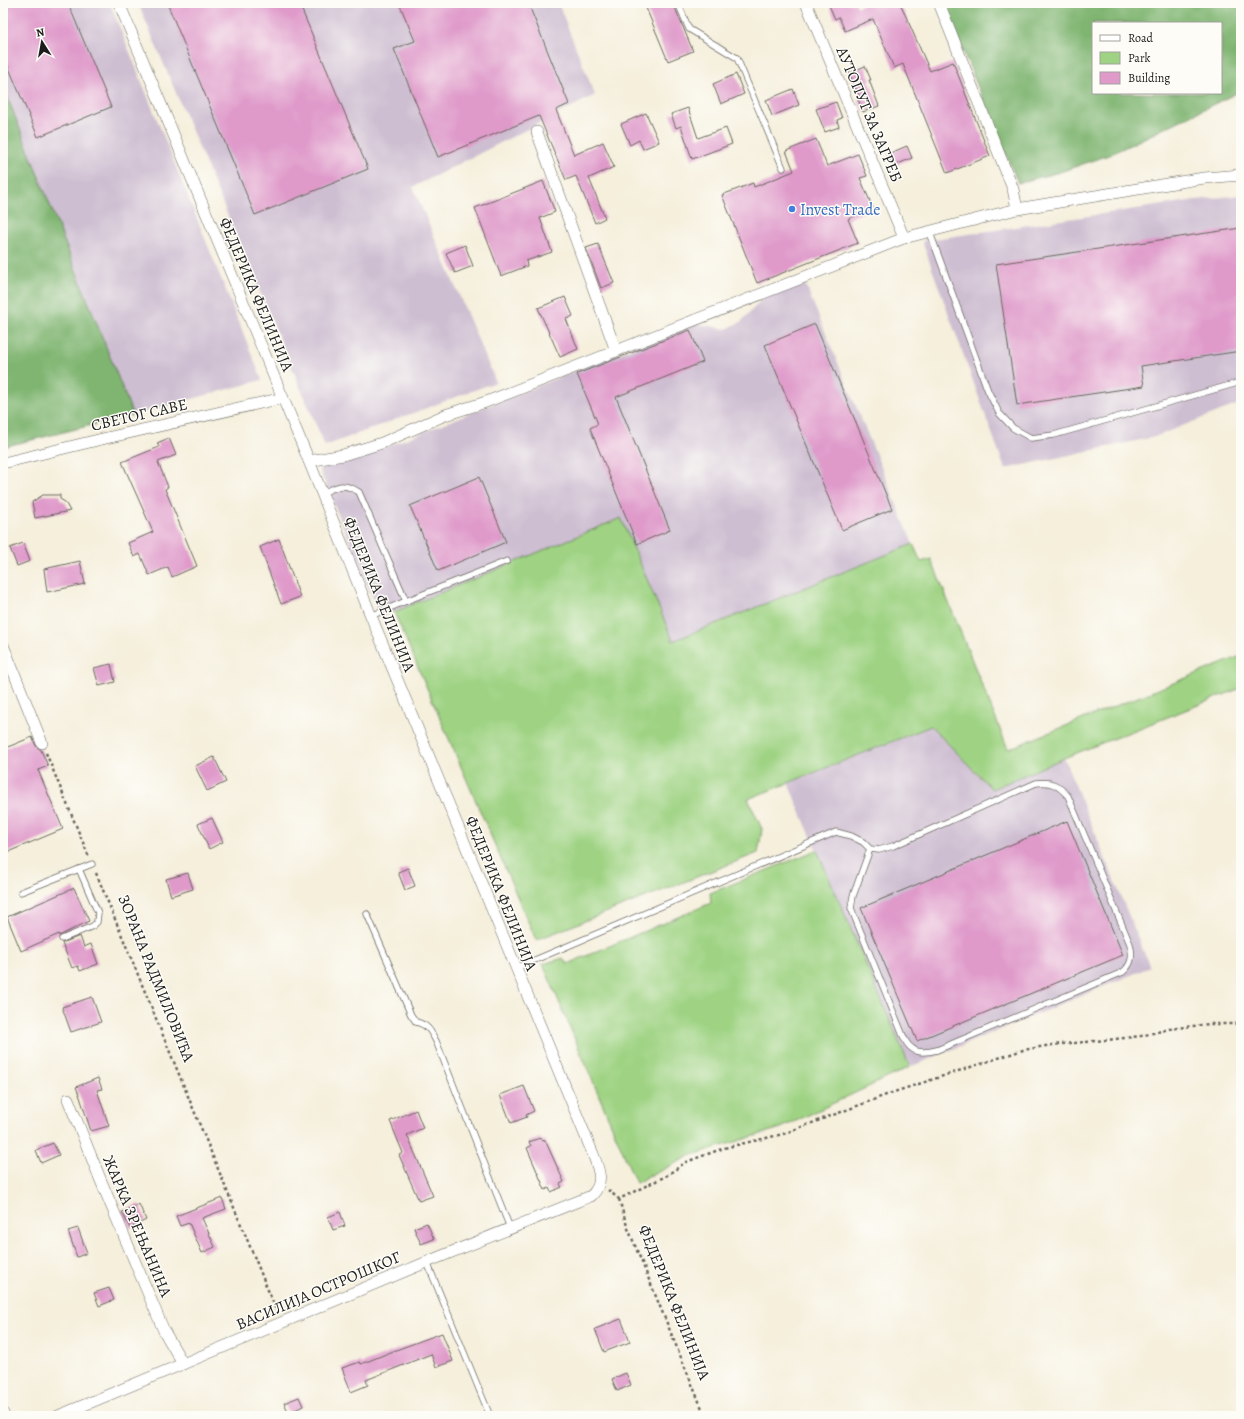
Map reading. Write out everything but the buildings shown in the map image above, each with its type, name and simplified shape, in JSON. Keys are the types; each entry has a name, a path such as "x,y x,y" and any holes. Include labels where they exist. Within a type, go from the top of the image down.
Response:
{"street":[{"name":"ФЕДЕРИКА ФЕЛИНИЈА","path":"119,3 309,461 371,616 593,1154 600,1173 600,1184"},
{"name":"АУТОПУТ ЗА ЗАГРЕБ","path":"806,3 904,238"},
{"path":"939,3 1013,189 1017,209"},
{"path":"538,132 616,351"},
{"path":"309,461 343,455 382,443 445,415 486,402 904,238 929,230 1017,209 1204,178 1241,175"},
{"name":"СВЕТОГ САВЕ","path":"3,463 283,398"},
{"path":"3,646 42,743"},
{"name":"ЖАРКА ЗРЕЊАНИНА","path":"68,1099 164,1331 183,1364"},
{"name":"ВАСИЛИЈА ОСТРОШКОГ","path":"58,1416 427,1262 591,1196 600,1184"}],"lane":[{"path":"678,3 689,29 737,58 783,168"},
{"path":"929,230 988,391 999,413 1013,428 1031,438 1054,435 1241,382"},
{"path":"322,493 340,485 348,486 359,492 406,601"},
{"path":"371,616 507,561"},
{"path":"516,968 836,832 851,836 863,842 870,849 879,850 893,846 1036,783 1047,782 1060,787 1068,796 1130,944 1132,962 1123,972 937,1050 923,1052 914,1050 908,1046 904,1038 851,908 853,896 870,849"},
{"path":"21,892 92,864"},
{"path":"62,939 93,926 97,922 98,913 79,869"},
{"path":"367,914 411,1015 416,1022 424,1024 430,1030 436,1041 510,1228"},
{"path":"427,1262 490,1416"}],"path":[{"name":"ЗОРАНА РАДМИЛОВИЋА","path":"42,743 282,1323"},
{"path":"600,1184 619,1198 666,1176 686,1162 724,1148 783,1134 894,1092 1023,1050 1052,1045 1140,1036 1168,1029 1202,1025 1241,1024"},
{"name":"ФЕДЕРИКА ФЕЛИНИЈА","path":"619,1198 627,1226 705,1416"}],"shaded area":[{"path":"3,3 110,3 262,380 133,415 3,86"},
{"path":"138,3 558,3 595,95 413,187 496,382 325,446"},
{"path":"1241,195 1241,403 1154,437 1005,469 922,241 1196,200"},
{"path":"804,281 913,544 673,641 621,518 381,617 319,469 353,460 695,323 726,329 741,322 764,297"},
{"path":"931,726 992,789 1064,758 1150,967 910,1067 788,783"}],"green space":[{"path":"943,3 1241,3 1241,91 1109,155 1060,172 1018,183"},
{"path":"3,86 133,415 3,447"},
{"path":"621,518 673,641 913,544 921,562 931,559 1008,749 1241,656 1241,688 1064,758 992,789 931,726 748,799 762,829 758,853 536,940 394,612"},
{"path":"817,850 910,1067 781,1128 692,1155 636,1183 543,964 563,958 567,964 711,903 710,893"}],"place":[{"name":"Invest Trade","path":"792,209"}]}
